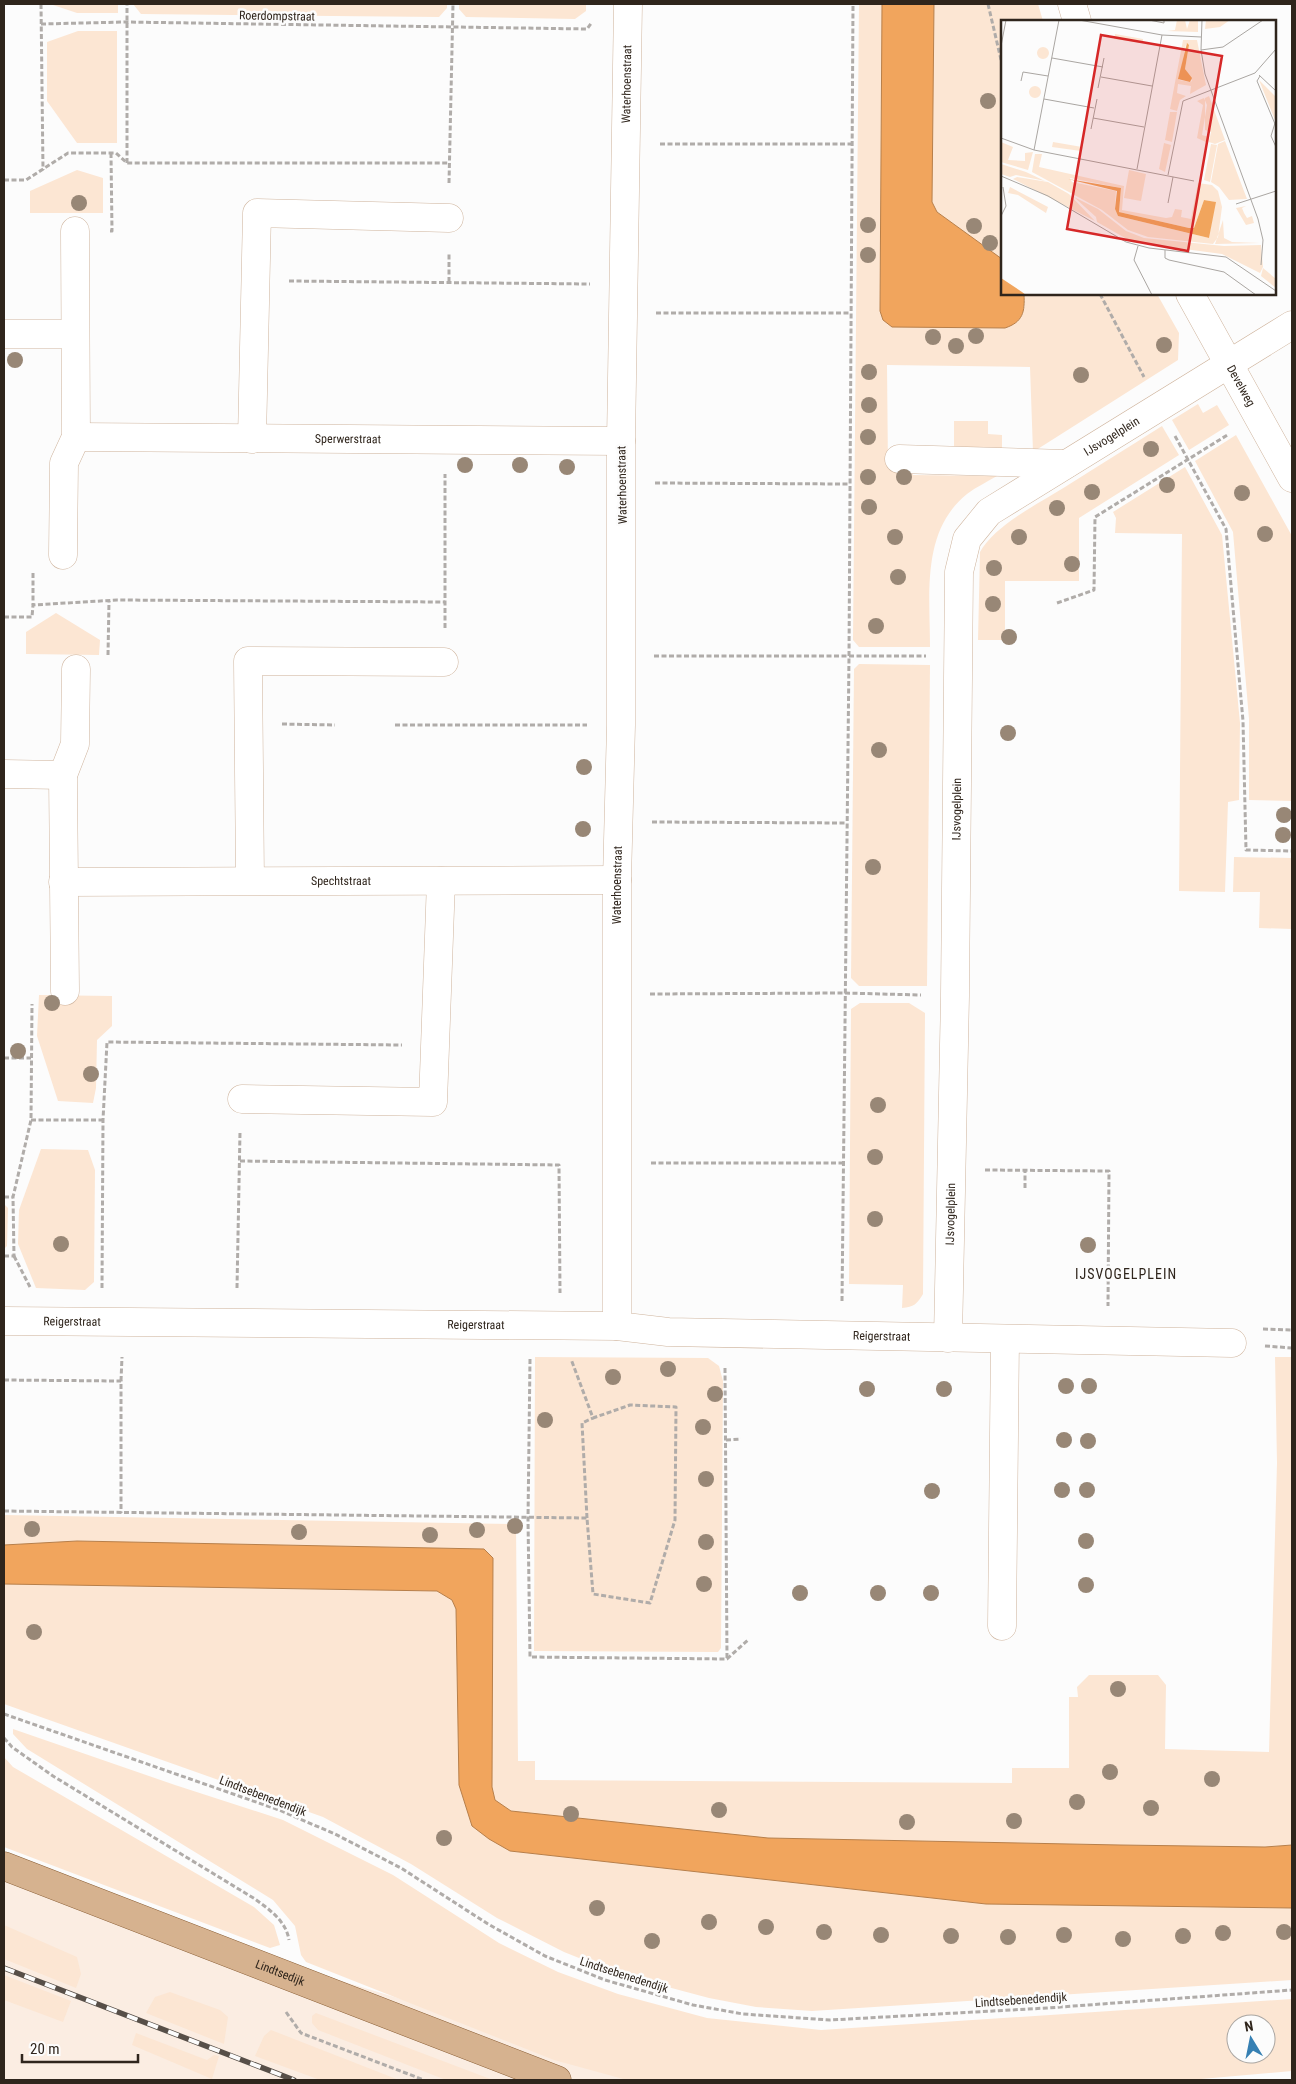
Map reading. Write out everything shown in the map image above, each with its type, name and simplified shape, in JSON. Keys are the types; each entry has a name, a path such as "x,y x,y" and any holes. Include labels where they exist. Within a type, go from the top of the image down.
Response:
{"main road":[{"name":"Lindtsedijk","path":"4,1866 557,2080"}],"street":[{"name":"Waterhoenstraat","path":"616,1326 617,880 621,725 621,441 628,4"},
{"path":"1072,4 1077,20"},
{"path":"252,439 257,213 449,218"},
{"path":"63,555 64,463 76,437 75,232"},
{"name":"Develweg","path":"1191,295 1292,478"},
{"name":"IJsvogelplein","path":"948,1338 955,996 957,656 959,572 966,539 989,512 1292,325"},
{"path":"4,334 75,334"},
{"name":"Sperwerstraat","path":"76,437 621,441"},
{"path":"899,459 1066,464"},
{"path":"250,880 248,661 444,662"},
{"path":"66,991 63,775 75,744 76,669"},
{"path":"4,774 63,775"},
{"name":"Spechtstraat","path":"63,882 617,880"},
{"path":"242,1099 433,1102 441,881"},
{"name":"Reigerstraat","path":"4,1321 616,1326 668,1332 948,1338"},
{"path":"948,1338 1232,1343"},
{"path":"1002,1626 1005,1339"}],"path":[{"path":"41,4 43,170"},
{"path":"127,4 127,163"},
{"path":"449,282 449,164 453,4"},
{"path":"841,1336 849,656 853,4"},
{"path":"988,4 1001,60"},
{"name":"Roerdompstraat","path":"41,24 126,22 587,29"},
{"path":"626,144 852,144"},
{"path":"4,180 26,180 68,153 116,153 127,163 449,164"},
{"path":"75,232 112,231 111,154"},
{"path":"256,281 590,284 596,294 623,303 850,312"},
{"path":"1101,295 1226,529 1243,721 1246,850 1292,851"},
{"path":"1057,603 1094,590 1095,517 1257,417"},
{"path":"444,662 445,441"},
{"path":"622,483 849,484"},
{"path":"4,617 32,617 33,605 117,600 445,602"},
{"path":"621,656 957,656"},
{"path":"249,724 334,725"},
{"path":"395,725 621,725"},
{"path":"619,822 847,823"},
{"path":"4,1256 14,1256 13,1197 31,1120 33,991 66,991"},
{"path":"617,994 844,993 955,996"},
{"path":"102,1291 103,1120 107,1042 435,1046"},
{"path":"4,1058 32,1058"},
{"path":"236,1323 242,1099"},
{"path":"31,1120 103,1120"},
{"path":"240,1161 559,1165 560,1296"},
{"path":"615,1163 843,1162"},
{"path":"952,1170 1108,1172 1107,1341"},
{"path":"1025,1170 1025,1188"},
{"path":"4,1197 13,1197"},
{"path":"121,1513 122,1348"},
{"path":"530,1351 528,1518 530,1657 727,1659 749,1639"},
{"path":"568,1351 593,1418"},
{"path":"722,1362 725,1368 727,1659"},
{"path":"4,1380 121,1381"},
{"path":"630,1405 676,1406 675,1520 650,1603 593,1594 582,1423 593,1418 630,1405"},
{"path":"726,1440 741,1439"},
{"path":"4,1511 587,1518"},
{"name":"Lindtsebenedendijk","path":"4,1714 279,1810 334,1834 401,1868 488,1924 545,1956 605,1980 693,2005 743,2014 830,2020 1047,2008 1292,1990"}],"shaded area":[{"path":"50,4 118,4 118,13 77,13"},
{"path":"133,4 447,4 447,8 439,17 141,14"},
{"path":"459,4 586,4 586,11 575,19 466,17 459,9"},
{"path":"859,4 882,4 880,311 883,320 1025,307 1024,295 1158,295 1179,333 1178,360 1033,452 1030,367 887,365 888,469 911,470 913,475 997,476 967,494 952,509 942,526 931,564 930,647 859,647 853,640"},
{"path":"882,4 934,4 932,202 937,212 1001,258 1001,295 1024,295 1024,306 1022,316 1016,323 1005,328 892,327 883,320 880,311"},
{"path":"934,4 1038,4 1043,20 1001,20 1001,258 937,212 932,202"},
{"path":"78,31 117,31 117,143 77,143 47,101 47,42"},
{"path":"77,170 103,178 103,213 30,213 30,191"},
{"path":"1198,404 1203,413 1217,405 1229,425 1189,450 1172,420"},
{"path":"954,421 988,421 988,434 1002,435 1002,450 954,451"},
{"path":"1162,426 1179,455 1079,518 1079,581 1005,581 1005,640 978,640 980,552 987,542 1006,524 1018,516"},
{"path":"1236,435 1292,536 1292,801 1249,800 1249,719 1233,532 1195,461"},
{"path":"1185,467 1222,535 1240,723 1239,800 1228,802 1225,892 1179,891 1182,534 1115,533 1116,518 1113,512"},
{"path":"56,613 100,640 99,655 26,654 26,632"},
{"path":"859,664 930,665 927,986 859,986 851,978 854,669"},
{"path":"1234,857 1292,858 1292,929 1259,928 1260,892 1233,892"},
{"path":"39,995 112,996 112,1026 97,1040 96,1088 93,1103 58,1101 37,1036"},
{"path":"860,1003 909,1003 925,1013 923,1294 915,1304 906,1308 902,1308 903,1285 849,1284 851,1009"},
{"path":"41,1149 88,1150 95,1170 94,1282 85,1290 36,1288 18,1244 19,1210"},
{"path":"4,1204 8,1208 7,1246 4,1249"},
{"path":"535,1357 708,1358 719,1366 723,1381 721,1648 718,1652 534,1651"},
{"path":"1275,1357 1292,1357 1292,1845 1265,1847 768,1838 511,1811 495,1800 492,1787 493,1558 484,1549 77,1541 4,1545 4,1515 516,1524 518,1761 535,1761 535,1780 1012,1783 1012,1768 1069,1768 1069,1697 1078,1697 1077,1687 1089,1675 1158,1675 1166,1685 1165,1749 1269,1752 1277,1463"},
{"path":"77,1541 484,1549 493,1558 492,1787 495,1800 511,1811 768,1838 1265,1847 1292,1845 1292,1908 986,1904 510,1851 489,1839 472,1826 459,1785 456,1609 452,1600 437,1591 4,1584 4,1545"},
{"path":"4,1584 437,1591 452,1600 456,1609 459,1785 510,1851 986,1904 1292,1908 1292,1980 812,2011 756,2007 709,1998 619,1974 564,1952 497,1918 411,1864 323,1817 4,1704"},
{"path":"13,1729 283,1820 393,1875 499,1943 558,1972 618,1994 707,2018 821,2030 1292,1999 1292,2071 1190,2080 627,2080 554,2060 306,1962 301,1955 295,1926 273,1900 27,1749 13,1734"},
{"path":"4,1757 13,1767 254,1907 274,1925 280,1945 270,1948 4,1847"},
{"path":"4,1879 669,2080 4,2080"},
{"path":"4,1925 77,1957 81,1974 76,1988 4,1959"},
{"path":"4,1975 71,2001 63,2022 4,2000"},
{"path":"170,1992 220,2010 228,2017 224,2044 146,2013 155,1997"},
{"path":"316,2013 493,2080 446,2080 318,2030 312,2023 312,2016"},
{"path":"271,2030 399,2080 320,2080 255,2056 264,2036"},
{"path":"136,2033 207,2060 214,2055 219,2056 212,2079 132,2045"}],"railway":[{"path":"4,1968 294,2080"}],"district":[{"name":"IJSVOGELPLEIN","path":"1126,1274"}]}
